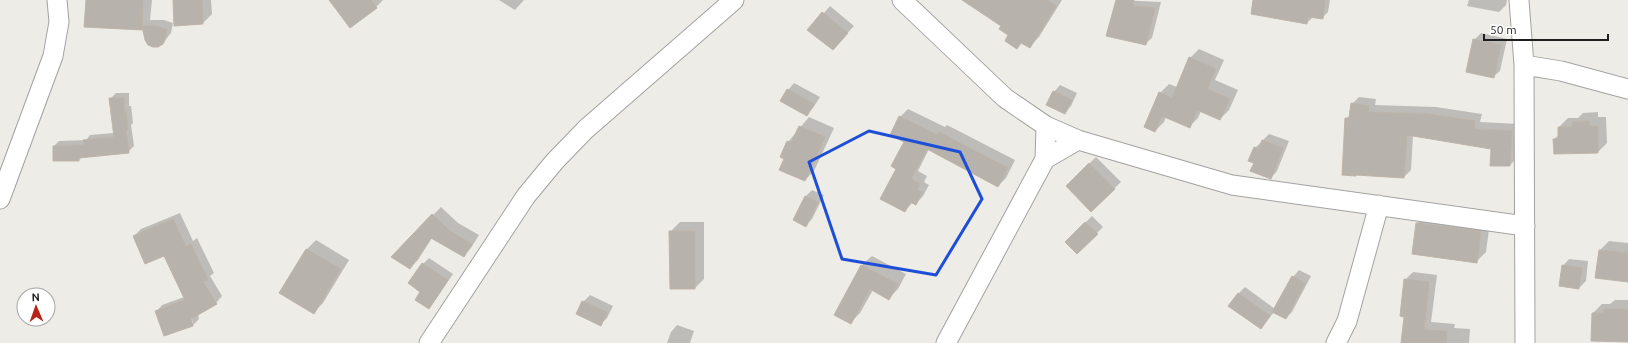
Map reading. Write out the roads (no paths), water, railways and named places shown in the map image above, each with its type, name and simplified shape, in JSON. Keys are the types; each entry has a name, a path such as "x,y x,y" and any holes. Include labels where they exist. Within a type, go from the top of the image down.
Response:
{"street":[{"path":"0,199 53,56 59,22 59,6 57,0"},
{"path":"429,343 526,196 555,161 586,129 734,0"},
{"path":"902,0 1005,98 1046,126 1078,140 1232,185 1525,226"},
{"path":"1519,0 1524,65 1525,343"},
{"path":"1524,65 1561,71 1628,89"},
{"path":"946,343 1045,159 1046,126"},
{"path":"1045,159 1078,140"},
{"path":"1336,343 1347,320 1379,205"}]}
